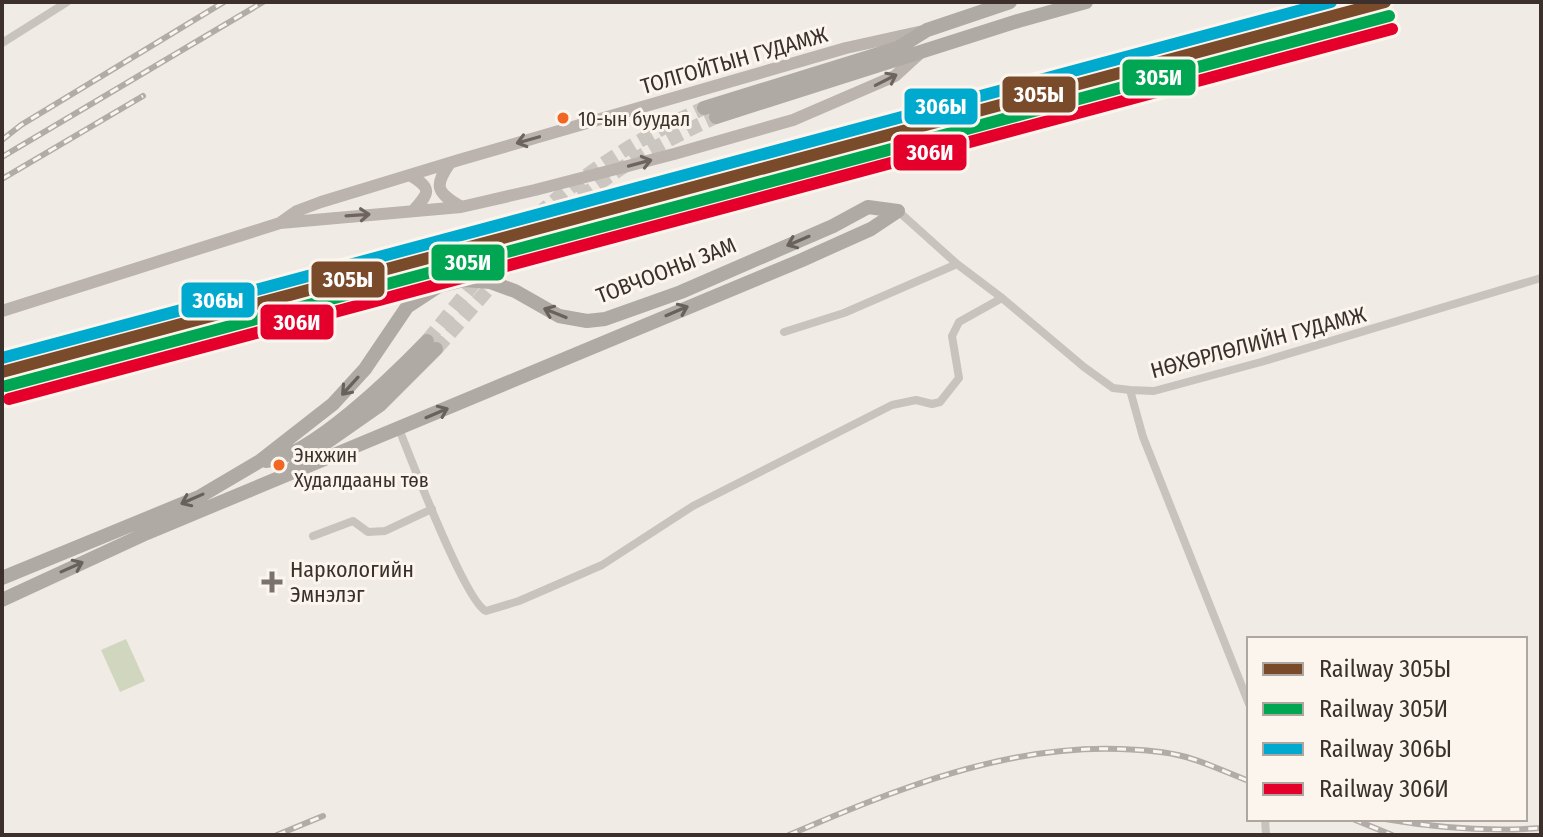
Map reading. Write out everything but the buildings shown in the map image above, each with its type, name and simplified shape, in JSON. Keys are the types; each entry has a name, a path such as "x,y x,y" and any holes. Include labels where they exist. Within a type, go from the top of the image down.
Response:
{"highway":[{"path":"1010,2 927,30 898,48 710,113 919,54 1086,2"},
{"name":"ТОВЧООНЫ ЗАМ","path":"2,578 199,497 260,461 333,404 365,369 407,307 439,286 464,280 490,282 515,291 559,316 587,321 605,319 681,292 833,226 868,207 898,211"},
{"name":"ТОВЧООНЫ ЗАМ","path":"2,600 147,533 853,238 898,211"},
{"path":"260,461 293,453 358,407 431,345 380,405 297,463 288,476"}],"main road":[{"name":"ТОЛГОЙТЫН ГУДАМЖ","path":"280,223 297,211 450,163 816,57 927,30"},
{"name":"ТОЛГОЙТЫН ГУДАМЖ","path":"2,311 280,223 461,207 551,186 793,120 895,76 919,54"},
{"path":"450,163 439,186 443,196 461,207"},
{"path":"410,175 424,183 427,190 425,198 413,211"}],"street":[{"path":"2,43 67,2"},
{"name":"НӨХӨРЛӨЛИЙН ГУДАМЖ","path":"898,211 957,264 1103,381 1113,388 1130,390 1154,391 1261,362 1541,278"},
{"path":"784,332 844,313 957,264"},
{"path":"399,429 464,580 480,608 486,611 519,601 602,565 693,506 892,405 916,400 932,404 940,402 959,378 952,336 959,322 1002,298"},
{"path":"1130,390 1143,437 1247,699"},
{"path":"313,536 353,521 368,532 385,531 432,509"}],"green space":[{"path":"126,639 145,681 120,692 101,650"}],"tunnel":[{"path":"427,341 506,247 560,196 629,147 704,108"},
{"path":"436,349 525,249 574,203 632,162 716,117"}],"railway":[{"path":"2,140 21,125 224,2"},
{"path":"2,157 263,2"},
{"path":"2,179 143,96"},
{"path":"789,835 909,787 1034,754 1119,749 1161,752 1194,759 1247,780"},
{"path":"277,835 323,816"},
{"path":"1358,821 1392,835"},
{"path":"1398,821 1502,830 1541,828"}],"rail line":[{"name":"306Ы","path":"2,358 1331,2"},
{"name":"305Ы","path":"2,372 1385,2"},
{"name":"305И","path":"6,386 1389,16"},
{"name":"306И","path":"9,399 1392,29"}],"place":[{"name":"10-ын буудал","path":"563,118"},
{"name":"Энхжин Худалдааны төв","path":"279,465"},
{"name":"Наркологийн Эмнэлэг","path":"272,582"}]}
